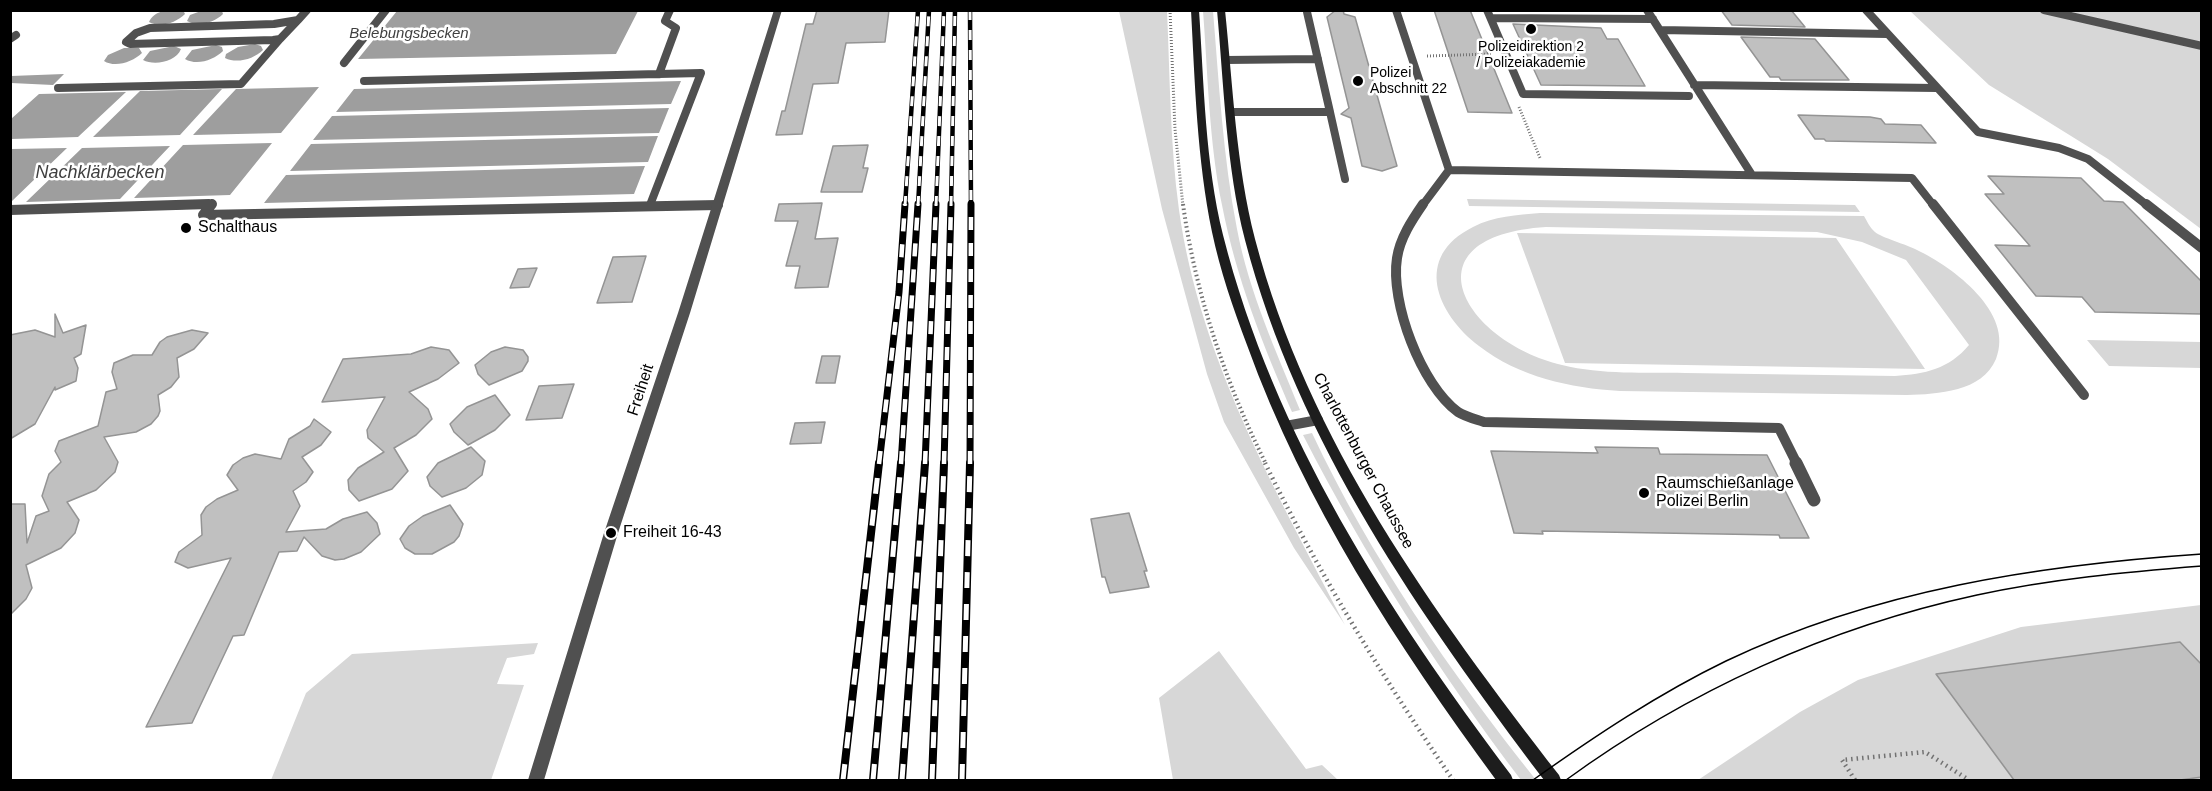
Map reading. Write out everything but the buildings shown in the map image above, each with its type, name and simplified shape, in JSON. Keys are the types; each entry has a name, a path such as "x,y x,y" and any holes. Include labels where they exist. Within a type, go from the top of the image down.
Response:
{"main road":[{"path":"1195,10 1209,189 1218,235 1240,312 1260,367 1286,426 1375,590 1425,668 1505,780"},
{"name":"Charlottenburger Chaussee","path":"1221,10 1240,188 1250,239 1285,345 1318,420 1356,492 1404,571 1455,648 1553,780"}],"street":[{"name":"Freiheit","path":"536,780 610,533 718,205 778,10"}],"lane":[{"path":"58,88 241,84 307,10"},
{"path":"344,63 386,10"},
{"path":"659,74 676,28 665,21 670,10"},
{"path":"1396,10 1449,170"},
{"path":"1647,10 1752,175"},
{"path":"1866,10 1978,132 2059,148 2088,159 2202,248"},
{"path":"2044,10 2202,46"},
{"path":"1307,12 1345,178"},
{"path":"1653,19 1489,14 1523,94 1689,96"},
{"path":"280,39 256,42 130,44 126,42 136,33 150,28 274,24 298,20"},
{"path":"1660,30 1887,34"},
{"path":"1226,60 1318,59"},
{"path":"364,81 701,73 650,205"},
{"path":"1694,85 1937,88"},
{"path":"1232,112 1330,112"},
{"path":"1449,170 1912,178 2085,395"},
{"path":"1449,170 1407,228 1397,257 1395,273 1397,296 1404,322 1429,373 1456,410 1484,422 1779,428 1814,500"},
{"path":"10,210 212,204 203,215 718,205"},
{"path":"1286,426 1318,420"}],"path":[{"path":"1411,56 1506,54"},
{"path":"1523,94 1515,98 1545,172"},
{"path":"1855,780 1842,760 1925,752 1969,780"}],"shaded area":[{"path":"1119,11 1167,11 1176,185 1189,265 1204,320 1244,424 1293,526 1345,625 1294,548 1224,422 1207,374 1162,209"},
{"path":"1203,11 1213,11 1225,147 1232,202 1242,252 1264,321 1300,410 1292,412 1251,311 1228,232 1214,157"},
{"path":"1910,11 2201,11 2201,229 2108,159 1989,85"},
{"path":"1467,199 1855,205 1860,212 1469,206"},
{"path":"1540,213 1864,216 1878,234 1932,258 1963,280 1977,294 1989,309 1997,325 2000,342 1996,359 1981,378 1970,385 1945,392 1919,395 1620,391 1582,387 1546,379 1511,366 1479,346 1451,318 1442,302 1437,285 1437,269 1443,254 1454,239 1489,220","holes":["1546,227 1817,232 1862,242 1906,260 1969,345 1953,360 1936,369 1895,376 1592,370 1562,365 1527,353 1497,335 1476,313 1463,290 1462,268 1475,249 1502,235"]},
{"path":"1517,233 1836,238 1925,369 1565,363"},
{"path":"2087,340 2201,342 2201,368 2109,366"},
{"path":"1312,433 1360,524 1414,613 1473,698 1536,780 1521,780 1461,698 1404,612 1352,525 1303,435"},
{"path":"2201,605 2201,780 1698,780 1800,712 1858,680 2021,627"},
{"path":"538,643 534,654 507,658 497,684 524,685 491,780 271,780 306,693 352,654"},
{"path":"1219,651 1306,769 1322,765 1338,780 1173,780 1159,698"}],"water":[{"path":"183,10 185,14 173,22 158,25 149,22 159,12"},
{"path":"201,11 222,11 223,14 206,23 196,24 187,21 190,15"},
{"name":"Belebungsbecken","path":"397,11 638,11 616,54 358,59"},
{"path":"255,44 261,46 263,50 255,56 245,60 225,58 226,54 238,47"},
{"path":"216,45 222,47 223,51 215,57 200,62 185,59 192,50"},
{"path":"174,46 181,49 170,60 153,63 143,60 150,51"},
{"path":"124,48 139,48 142,53 124,63 113,64 104,61 108,55"},
{"path":"64,74 53,85 11,83 11,76"},
{"path":"681,81 671,104 336,112 354,89"},
{"path":"319,87 281,133 193,135 236,89"},
{"path":"222,89 180,135 93,137 140,91"},
{"path":"126,92 78,137 11,139 11,119 39,94"},
{"path":"669,108 659,133 313,140 332,116"},
{"path":"658,136 648,162 290,171 311,144"},
{"path":"272,143 230,195 134,198 183,145"},
{"name":"Nachklärbecken","path":"170,146 120,199 26,202 82,148"},
{"path":"67,148 11,202 11,149"},
{"path":"645,166 634,194 264,203 286,175"}],"tram line":[{"path":"1533,780 1627,716 1676,687 1726,661 1783,636 1840,616 1899,599 2019,574 2080,565 2202,554"},
{"path":"1566,780 1661,718 1711,691 1814,644 1868,625 1922,608 2005,589 2089,577 2202,566"}],"railway":[{"path":"905,206 918,10"},
{"path":"918,206 929,10"},
{"path":"936,206 944,10"},
{"path":"951,206 955,10"},
{"path":"970,10 971,205"},
{"path":"879,464 899,292 905,204"},
{"path":"901,464 918,204"},
{"path":"925,464 936,204"},
{"path":"944,464 951,204"},
{"path":"970,464 971,205"},
{"path":"843,780 879,463"},
{"path":"873,780 901,463"},
{"path":"902,780 925,463"},
{"path":"932,780 944,463"},
{"path":"962,780 970,463"}],"place":[{"name":"Polizeidirektion 2 / Polizeiakademie","path":"1531,29"},
{"name":"Polizei Abschnitt 22","path":"1358,81"},
{"name":"Schalthaus","path":"186,228"},
{"name":"Raumschießanlage Polizei Berlin","path":"1644,493"},
{"name":"Freiheit 16-43","path":"611,533"}]}
